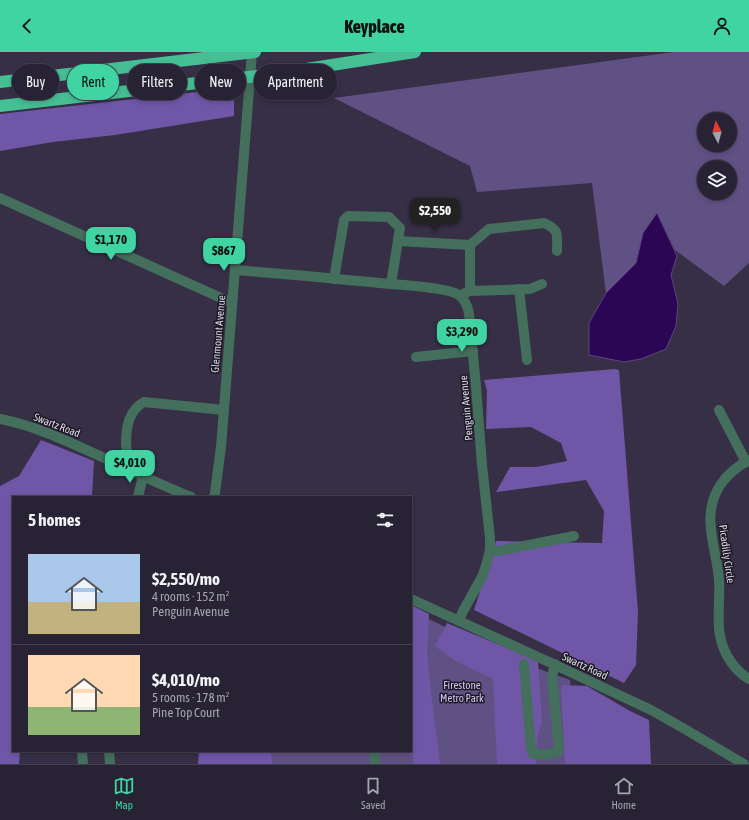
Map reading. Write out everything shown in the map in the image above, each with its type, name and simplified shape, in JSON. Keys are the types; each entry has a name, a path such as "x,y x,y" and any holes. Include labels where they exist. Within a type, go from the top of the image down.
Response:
{"highway":[{"path":"0,82 254,52"},
{"path":"0,106 274,74 415,52"}],"street":[{"name":"Glenmount Avenue","path":"214,496 224,410 246,125 254,52"},
{"path":"0,198 232,303"},
{"path":"334,279 344,220 348,216 389,217 400,228 390,284"},
{"path":"398,242 470,245 489,229 544,223 552,226 557,233 557,251"},
{"path":"470,245 470,291"},
{"path":"235,270 390,284 441,290 460,295 470,291 530,289 542,284"},
{"path":"519,289 527,360"},
{"name":"Penguin Avenue","path":"459,620 483,575 490,550 468,308 460,295"},
{"path":"416,357 473,351"},
{"path":"123,467 127,458 126,432 128,422 133,411 144,402 224,410"},
{"path":"719,410 747,461"},
{"name":"Swartz Road","path":"0,419 52,434 189,496"},
{"name":"Picadilly Circle","path":"747,461 726,478 715,494 710,522 719,577 718,623 720,637 725,652 733,665 749,679"},
{"path":"138,496 143,476"},
{"path":"490,550 498,551 574,536"},
{"name":"Swartz Road","path":"412,599 555,664 651,710 744,764"},
{"path":"524,664 530,749 533,754 551,754 558,752 559,749 552,676 555,664"},
{"path":"82,752 83,764"},
{"path":"109,752 110,764"},
{"path":"375,752 375,764"}],"green space":[{"path":"674,52 749,52 749,263 724,286 675,250 657,213 643,233 636,263 606,293 592,183 477,192 470,166 337,100 337,98"},
{"name":"Firestone Metro Park","path":"412,610 507,658 515,764 273,764 271,752 412,752"},
{"path":"511,659 570,680 575,764 518,764"}],"shaded area":[{"path":"195,92 195,100 234,100 234,116 0,151 0,114 127,100 187,100 187,93"},
{"path":"657,213 677,256 671,275 678,304 676,326 666,349 641,359 624,362 589,355 589,323 606,293 636,263 643,233"},
{"path":"615,369 619,370 638,612 636,665 624,683 474,610 496,541 602,543 604,511 586,480 496,492 510,467 536,467 567,461 561,443 531,427 486,429 487,391 484,380"},
{"path":"41,440 94,461 92,496 12,496 12,752 20,752 19,764 0,764 0,486 19,476"},
{"path":"412,606 429,614 427,652 440,764 414,764 412,749"},
{"path":"447,623 538,661 542,720 537,739 536,764 497,764 493,679 454,660 435,646"},
{"path":"561,685 587,686 630,711 649,720 651,764 565,764"},
{"path":"199,752 271,752 273,764 198,764"}]}
